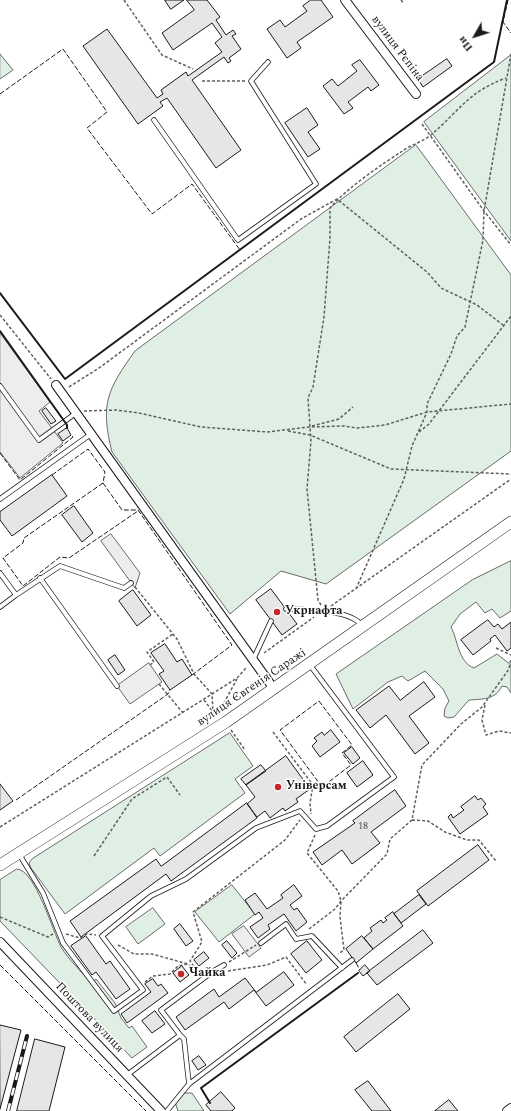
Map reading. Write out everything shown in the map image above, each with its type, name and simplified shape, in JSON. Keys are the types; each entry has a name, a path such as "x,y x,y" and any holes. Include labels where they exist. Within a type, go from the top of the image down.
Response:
{"main road":[{"name":"вулиця Євгенія Саражі","path":"0,865 215,729 309,665 511,522"}],"street":[{"name":"вулиця Рєпіна","path":"345,0 416,94"},
{"path":"58,388 274,689"},
{"name":"Поштова вулиця","path":"0,942 161,1111"},
{"path":"507,1111 511,1108"}],"lane":[{"path":"154,120 238,240 316,184 251,81 268,62"},
{"path":"0,386 39,440 75,412"},
{"path":"0,499 91,434"},
{"path":"0,607 40,578 60,566 124,588 131,583"},
{"path":"0,573 16,595"},
{"path":"40,578 117,686"},
{"path":"286,609 324,610 357,620 363,627"},
{"path":"253,661 272,621"},
{"path":"19,854 43,893 63,943 114,1011 143,990 102,936 151,896 186,879 256,828 300,811 316,829 326,826 394,777 309,665"},
{"path":"261,943 286,924 296,939 312,936 342,968"},
{"path":"167,1111 189,1084 352,960"},
{"path":"189,1084 184,1039 161,1010 212,972 224,966"},
{"path":"127,1075 180,1035"}],"path":[{"path":"124,0 162,55 193,69"},
{"path":"401,0 404,4"},
{"path":"356,589 404,479 412,446 427,412 427,404 451,354 457,336 465,327 483,240 484,211 511,54"},
{"path":"0,314 58,388 99,368 302,220 337,199 394,157 430,136 456,109 481,88 506,78"},
{"path":"202,81 251,81"},
{"path":"422,124 484,211 511,244"},
{"path":"337,199 422,268 441,288 470,302 504,325"},
{"path":"324,610 318,600 307,489 310,436 308,398 313,387 325,307 330,238 330,208 337,199"},
{"path":"418,432 429,424 493,342 511,316"},
{"path":"75,412 116,410 140,413 201,427 249,432 309,427 344,426 357,428 385,425 427,412 511,404"},
{"path":"309,427 339,419 353,407"},
{"path":"286,430 310,436 391,469 511,474"},
{"path":"131,583 173,634 194,674 212,694"},
{"path":"150,665 154,662 147,652 173,634"},
{"path":"496,648 511,655"},
{"path":"296,939 336,909 341,901 387,854 390,839 412,820 422,764 461,724 485,703 509,668 511,659"},
{"path":"219,712 237,678"},
{"path":"159,684 183,713"},
{"path":"204,700 213,712"},
{"path":"485,703 482,720 486,735 499,731 511,733"},
{"path":"273,732 312,782 313,786 310,803 315,837 307,853 338,891 341,901 340,917 344,950 334,958"},
{"path":"94,856 132,799 167,777 180,795"},
{"path":"199,982 197,971 190,961 202,942 193,912 285,840 299,824 310,803"},
{"path":"412,820 428,821 445,832 467,840 479,840 496,861"},
{"path":"0,917 48,937 59,932 80,938 87,934 102,936 134,954 152,954 188,964 197,971 212,972"},
{"path":"224,966 249,948 261,943"},
{"path":"228,971 267,964 286,958 312,991"},
{"path":"140,986 153,976 170,974 178,966 188,964"}],"green space":[{"path":"0,54 13,70 0,79"},
{"path":"511,55 511,241 424,122"},
{"path":"416,145 511,275 511,451 326,584 281,571 230,614 112,452 108,435 107,409 108,398 112,387 135,351"},
{"path":"511,561 511,611 500,618 492,609 485,613 476,602 460,614 451,627 459,650 469,665 474,668 497,654 511,665 511,693 507,687 502,686 496,694 488,698 469,700 454,717 448,718 444,716 445,708 449,701 443,689 425,671 408,681 402,676 388,682 353,709 336,674 472,580"},
{"path":"230,733 253,766 235,779 245,793 160,856 154,848 65,914 31,868 29,863 32,859"},
{"path":"17,869 24,872 37,890 64,952 91,983 96,979 115,1003 121,1018 129,1028 132,1026 147,1047 132,1058 0,921 0,880"},
{"path":"232,885 255,914 219,942 195,912"},
{"path":"153,908 165,924 138,944 126,927"},
{"path":"185,1093 192,1093 204,1111 178,1111 175,1102 177,1098"}],"shaded area":[{"path":"0,333 50,402 39,411 63,443 20,478 0,452"},
{"path":"111,534 140,573 135,588 101,541"},
{"path":"149,663 162,682 130,704 117,686"},
{"path":"244,926 261,948 249,957 232,934"}],"building":[{"path":"165,0 184,0 171,9"},
{"path":"187,0 207,0 220,17 216,20 226,35 233,30 236,34 232,36 241,49 229,58 231,61 228,63 224,57 192,80 241,150 216,168 167,98 160,102 163,106 138,124 83,46 107,29 157,98 163,94 161,90 186,72 188,76 222,52 215,43 222,37 212,23 173,50 162,33 194,10"},
{"path":"311,0 321,0 333,17 297,42 301,48 287,58 267,29 280,20 285,27 307,11 303,6"},
{"path":"447,59 452,66 423,87 418,79"},
{"path":"360,60 379,85 371,91 368,87 348,102 353,108 344,114 323,86 332,79 338,86 357,71 352,65"},
{"path":"307,108 318,125 308,132 320,149 308,157 285,123"},
{"path":"46,408 56,421 51,424 42,411"},
{"path":"67,428 71,435 63,441 58,434"},
{"path":"52,475 67,496 12,536 0,520 0,512"},
{"path":"74,506 93,533 82,542 62,515"},
{"name":"Укрнафта","path":"271,589 297,624 282,635 256,600"},
{"path":"133,590 151,615 137,626 119,601"},
{"path":"488,620 494,627 498,624 502,629 511,622 511,648 507,651 495,635 490,639 491,641 473,655 461,640"},
{"path":"165,644 177,662 182,659 192,675 170,690 159,674 164,671 151,653"},
{"path":"115,655 125,670 118,675 108,660"},
{"path":"424,682 435,697 409,716 429,743 415,754 386,715 370,728 356,710 389,686 400,700"},
{"path":"331,730 340,742 320,757 312,746 317,741 314,738 322,732 324,735"},
{"path":"352,747 360,758 353,764 344,753"},
{"name":"Універсам","path":"286,756 310,789 296,799 298,802 285,811 283,808 270,818 265,811 257,817 247,804 255,797 246,785"},
{"path":"363,761 373,775 357,787 347,773"},
{"path":"261,765 266,771 246,785 241,779"},
{"path":"0,784 13,801 0,810"},
{"path":"395,790 406,806 371,832 380,843 352,864 342,850 322,865 313,852 355,823 353,821"},
{"path":"475,796 478,800 481,798 486,804 483,807 488,814 460,834 448,817 451,814 453,818 464,810 461,807"},
{"path":"247,803 257,818 171,881 166,874 81,937 70,921 156,859 161,866"},
{"path":"478,845 489,860 428,906 417,891"},
{"path":"294,885 302,896 290,905 294,910 297,908 307,922 296,931 284,914 268,925 270,929 258,938 250,927 263,918 259,912 255,915 245,900 255,893 267,909 283,898 281,895"},
{"path":"419,895 426,904 401,923 394,914"},
{"path":"393,912 403,926 373,949 364,938 372,931 370,928 381,920 383,923 387,920 385,918"},
{"path":"180,924 193,941 186,946 174,929"},
{"path":"423,930 433,943 377,985 367,973"},
{"path":"86,936 106,964 110,961 130,989 116,999 96,972 92,975 71,946"},
{"path":"362,936 373,949 356,963 346,949"},
{"path":"227,941 237,953 232,958 222,945"},
{"path":"307,941 322,960 306,973 291,954"},
{"path":"204,952 209,958 199,966 194,960"},
{"path":"365,965 370,971 363,976 359,971"},
{"name":"Чайка","path":"182,966 189,975 180,982 173,973"},
{"path":"284,972 294,985 266,1006 254,990 229,1009 224,1002 185,1030 176,1017 214,989 219,997 245,978 256,992"},
{"path":"153,979 158,986 161,984 168,993 127,1023 121,1014 151,992 145,984"},
{"path":"398,994 410,1009 356,1052 344,1037"},
{"path":"155,1011 165,1024 152,1033 142,1021"},
{"path":"0,1025 21,1030 0,1109"},
{"path":"35,1039 65,1047 49,1111 17,1111"},
{"path":"199,1056 206,1065 198,1070 192,1061"},
{"path":"368,1081 391,1111 372,1111 355,1090"},
{"path":"221,1092 235,1108 232,1111 211,1111 206,1105"},
{"path":"449,1100 458,1111 435,1111"}],"railway":[{"path":"8,1111 27,1036"}],"fence":[{"path":"508,0 503,22 511,33"},
{"path":"0,94 63,49 107,112 87,128 152,214 192,184 240,250"},
{"path":"0,453 20,480 73,437 71,435"},
{"path":"52,475 88,449 105,472 103,483 122,510 138,510 232,645 192,675"},
{"path":"103,483 24,538 23,543 3,558 23,586 60,557 69,558 138,511"},
{"path":"16,800 168,694 170,690"},
{"path":"319,701 352,745 342,753 351,765 322,787 280,730 319,701"},
{"path":"356,963 360,970"},
{"path":"0,965 146,1111"}],"wall":[{"path":"0,293 65,379 494,62 507,0"},
{"path":"0,331 67,425 67,428"},
{"path":"210,1103 201,1088 358,973"}],"place":[{"name":"Укрнафта","path":"277,612"},
{"name":"Універсам","path":"278,787"},
{"name":"Чайка","path":"181,974"}]}
